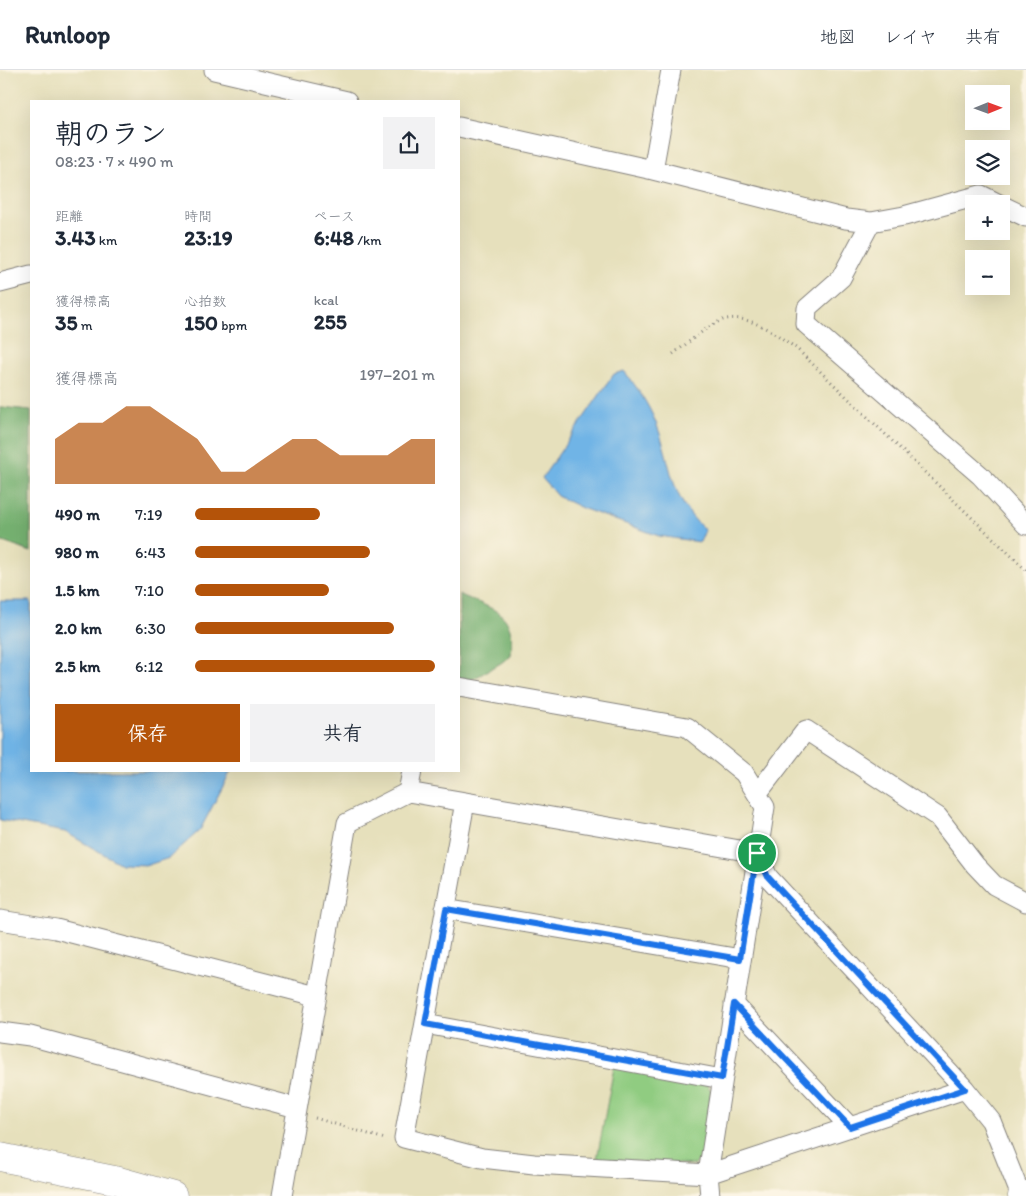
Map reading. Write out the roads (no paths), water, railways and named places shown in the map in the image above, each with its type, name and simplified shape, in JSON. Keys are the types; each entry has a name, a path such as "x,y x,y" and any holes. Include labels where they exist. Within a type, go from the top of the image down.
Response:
{"main road":[{"path":"0,1157 119,1181 173,1196"},
{"path":"1022,1196 1026,1195"}],"street":[{"path":"214,70 343,100"},
{"path":"653,170 671,70"},
{"path":"460,127 653,170 846,219 872,222 904,216 965,199"},
{"path":"1010,209 1026,217"},
{"path":"872,222 841,278 807,308 806,324 980,475 1026,525"},
{"path":"0,283 30,275"},
{"path":"460,687 687,727 744,773 765,807 708,1174 710,1196"},
{"path":"757,794 806,730 938,817 975,865 994,885 1026,902"},
{"path":"408,792 412,772"},
{"path":"282,1196 347,823 408,792 757,853"},
{"path":"465,802 404,1138 482,1158 534,1164 708,1174 965,1089"},
{"path":"757,853 768,877 965,1089 991,1121 1022,1196"},
{"path":"446,909 740,959"},
{"path":"0,920 56,929 316,996"},
{"path":"734,1004 850,1127"},
{"path":"425,1024 722,1078"},
{"path":"0,1032 30,1036 297,1108"}],"water":[{"path":"624,371 634,383 653,416 673,480 684,505 705,530 700,542 659,536 582,508 557,496 542,478 614,374"},
{"path":"0,601 30,601 30,772 230,772 200,830 169,858 148,865 121,864 65,832 0,820"}]}
